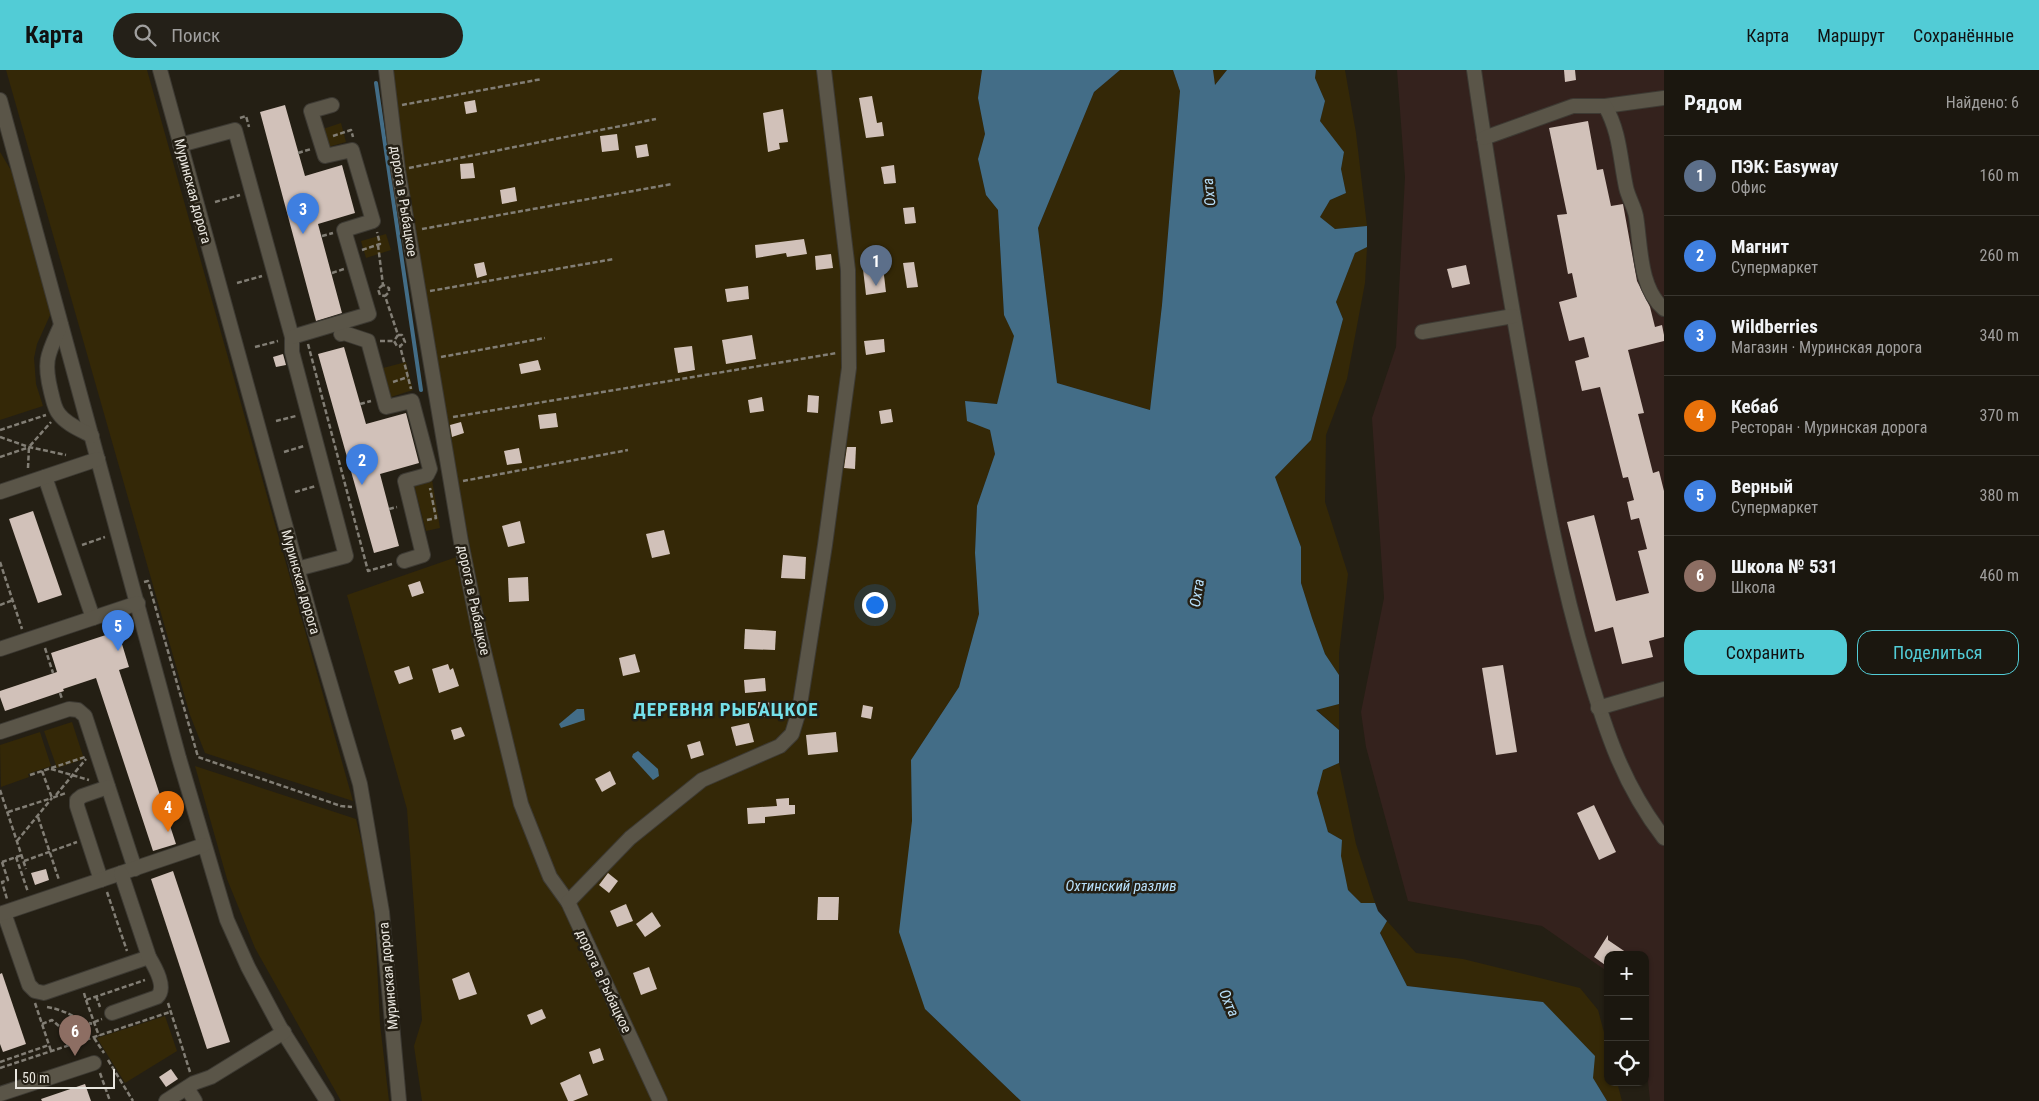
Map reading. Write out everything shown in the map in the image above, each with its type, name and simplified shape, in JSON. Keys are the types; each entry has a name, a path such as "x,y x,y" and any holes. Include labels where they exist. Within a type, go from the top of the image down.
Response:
{"street":[{"name":"Муринская дорога","path":"160,70 297,569 365,805 382,912 399,1101"},
{"name":"дорога в Рыбацкое","path":"386,70 398,170 451,483 479,631 521,804 550,877 568,902 660,1101"},
{"path":"568,902 630,838 702,780 780,746 792,734 799,711 825,544 849,368 848,270 824,70"},
{"path":"1474,70 1513,316 1548,510 1572,620 1612,749 1631,788 1664,838"},
{"path":"1484,138 1572,106 1605,106 1664,98"},
{"path":"0,100 179,758 227,920 248,968 284,1032 327,1101"},
{"path":"292,337 369,314 344,230 373,221 352,150 325,156 311,111 332,105"},
{"path":"1605,106 1614,122 1627,190 1636,214 1641,261 1655,302 1664,309"},
{"path":"180,145 235,130 292,337 292,352 346,556 297,569"},
{"path":"1422,332 1513,316"},
{"path":"61,325 46,363 55,407 59,415 67,422 92,436"},
{"path":"341,334 344,333 368,341 386,407 412,401 430,469 427,474 405,481 423,555 404,561"},
{"path":"0,492 98,459"},
{"path":"45,477 93,618"},
{"path":"0,650 138,603"},
{"path":"1598,708 1664,688"},
{"path":"0,732 70,709 78,710 85,716 135,869"},
{"path":"103,884 76,806 77,800 82,796 108,787"},
{"path":"149,957 44,993 35,998 28,985 1,910 103,884 121,873 204,845"},
{"path":"112,1013 157,997 161,994 162,988 149,957 121,873"},
{"path":"166,1101 191,1086 211,1078 284,1032"},
{"path":"0,1094 94,1063"},
{"path":"191,1086 195,1101"}],"path":[{"path":"390,108 542,79"},
{"path":"398,170 656,119"},
{"path":"408,231 672,184"},
{"path":"373,221 380,244 378,245 383,285"},
{"path":"351,253 378,245"},
{"path":"419,293 614,259"},
{"path":"383,285 388,288 385,296 398,335"},
{"path":"383,285 378,289 380,295 385,296"},
{"path":"398,335 402,335 405,342 400,346"},
{"path":"398,335 394,341 395,344 400,346 411,389 412,401"},
{"path":"255,347 292,337"},
{"path":"430,359 544,338"},
{"path":"440,419 848,351"},
{"path":"0,430 52,413"},
{"path":"0,457 28,447 55,417"},
{"path":"0,437 28,447 66,455"},
{"path":"28,447 28,483"},
{"path":"451,483 628,450"},
{"path":"415,523 436,518 427,474"},
{"path":"69,549 106,536"},
{"path":"0,562 26,641"},
{"path":"140,583 148,581 198,757 341,806 356,808"},
{"path":"0,605 13,600"},
{"path":"41,636 53,673"},
{"path":"55,797 89,755"},
{"path":"30,775 84,757"},
{"path":"50,769 90,780"},
{"path":"0,790 26,869"},
{"path":"8,813 52,798 17,841"},
{"path":"38,817 64,893"},
{"path":"24,861 87,839"},
{"path":"1,910 9,904 2,882 8,880 1,862 22,855"},
{"path":"16,857 30,896"},
{"path":"103,884 131,963"},
{"path":"86,1000 158,976"},
{"path":"82,989 93,1024 99,1036"},
{"path":"161,994 167,1001 191,1086"},
{"path":"68,1046 64,1034 102,1019 103,1015 96,996"},
{"path":"35,998 51,1052"},
{"path":"35,998 62,1009 77,1019 93,1024"},
{"path":"0,1068 170,1012"},
{"path":"42,1024 52,1020 67,1033"},
{"path":"94,1038 134,1101"},
{"path":"0,1062 49,1045"},
{"path":"94,1063 100,1071 110,1101"}],"shaded area":[{"path":"6,70 147,70 353,801 205,753 190,715"},
{"path":"392,70 982,70 978,98 985,134 978,159 986,195 998,210 1004,315 1015,336 997,404 965,401 990,430 995,454 977,506 975,553 979,614 959,687 911,760 912,821 925,1009 1021,1101 422,1101 414,1046 422,1020 407,809 347,595 471,552 427,312"},
{"path":"1120,70 1173,70 1180,91 1162,305 1150,410 1057,383 1038,228 1094,92"},
{"path":"1213,70 1227,70 1214,86"},
{"path":"1316,70 1345,70 1356,133 1367,226 1335,229 1320,217 1330,200 1346,193 1341,169 1344,152 1320,121 1325,101 1315,78"},
{"path":"1397,70 1664,70 1664,1101 1650,1101 1649,951 1604,951 1604,969 1542,926 1408,901 1366,747 1361,712 1384,598 1372,418 1396,347 1405,177"},
{"path":"341,123 346,142 328,147 323,129"},
{"path":"0,152 12,172 51,313 37,344 34,358 36,384 43,406 0,420"},
{"path":"386,234 391,250 366,258 361,241"},
{"path":"1367,247 1365,283 1347,379 1326,435 1325,502 1348,574 1339,654 1339,675 1325,654 1312,618 1301,583 1301,547 1275,477 1311,440 1343,319 1336,302 1355,253"},
{"path":"406,362 413,390 391,397 383,368"},
{"path":"432,480 440,528 426,531 414,485"},
{"path":"1339,704 1339,730 1316,709"},
{"path":"72,722 84,759 57,768 44,731"},
{"path":"40,732 51,766 28,774 29,777 1,787 0,745"},
{"path":"1339,763 1356,844 1375,903 1361,903 1348,890 1340,856 1342,840 1328,832 1317,793 1323,770"},
{"path":"195,766 356,819 368,868 375,923 380,1024 389,1101 341,1101 255,948 227,879"},
{"path":"1387,921 1416,953 1463,959 1580,988 1598,1010 1604,1032 1604,1086 1618,1086 1622,1101 1607,1101 1543,1002 1407,986 1380,932"},
{"path":"165,1016 177,1051 125,1083 97,1038"}],"water":[{"name":"Охтинский разлив","path":"982,70 1120,70 1094,92 1038,228 1057,383 1150,410 1162,305 1180,91 1173,70 1213,70 1215,85 1227,70 1316,70 1315,78 1325,101 1320,121 1344,152 1341,169 1346,193 1330,200 1320,217 1335,229 1367,226 1367,247 1355,253 1336,302 1343,319 1311,440 1275,477 1301,547 1301,583 1312,618 1325,654 1339,675 1339,704 1316,710 1339,730 1339,763 1323,770 1317,793 1328,832 1342,840 1341,856 1348,890 1361,903 1375,903 1378,911 1387,921 1380,933 1407,986 1543,1002 1595,1056 1593,1078 1607,1101 1021,1101 925,1009 899,932 912,821 911,760 959,687 979,614 975,553 977,506 995,454 990,430 967,421 965,401 997,404 1014,336 1004,315 998,210 986,195 978,159 985,134 978,98"},
{"path":"577,709 584,709 585,720 561,728 559,724"},
{"path":"638,751 658,769 659,776 653,780 632,757"}],"building":[{"path":"1564,70 1575,70 1576,80 1565,82"},
{"path":"872,96 877,123 882,122 884,136 866,138 859,98"},
{"path":"475,100 477,112 466,114 464,102"},
{"path":"285,105 305,176 342,165 355,213 318,224 342,313 316,321 260,112"},
{"path":"783,109 788,142 779,143 780,149 768,152 763,113"},
{"path":"1588,121 1597,170 1603,169 1611,206 1623,204 1637,281 1650,307 1655,327 1662,325 1664,335 1664,341 1628,350 1644,413 1638,414 1653,473 1659,471 1664,491 1664,637 1649,641 1653,657 1622,664 1613,627 1595,632 1567,522 1594,515 1616,601 1649,593 1638,551 1647,549 1639,518 1631,520 1627,502 1634,500 1628,477 1623,478 1600,387 1582,391 1575,361 1589,357 1584,337 1569,341 1559,302 1577,297 1572,273 1568,274 1557,215 1567,214 1549,128"},
{"path":"617,134 619,150 602,152 600,136"},
{"path":"647,144 649,156 637,158 635,146"},
{"path":"473,163 475,178 461,179 460,164"},
{"path":"894,165 896,183 884,184 881,167"},
{"path":"515,187 517,201 502,204 500,190"},
{"path":"914,207 916,223 905,224 903,208"},
{"path":"804,239 807,254 787,257 786,253 756,258 755,245"},
{"path":"831,254 833,268 816,270 815,256"},
{"path":"484,262 487,275 477,278 474,264"},
{"path":"914,262 918,287 907,288 903,263"},
{"path":"1466,265 1470,284 1452,288 1447,269"},
{"path":"883,267 886,292 866,295 863,269"},
{"path":"748,286 749,299 727,302 725,289"},
{"path":"752,335 756,359 726,364 722,340"},
{"path":"884,339 885,352 866,355 864,341"},
{"path":"692,346 695,370 678,373 674,348"},
{"path":"344,347 366,424 406,413 419,463 380,474 399,546 374,553 318,354"},
{"path":"283,354 286,365 276,367 273,357"},
{"path":"538,360 541,370 521,374 519,364"},
{"path":"808,395 819,396 818,413 807,412"},
{"path":"762,397 764,411 750,413 748,400"},
{"path":"891,409 893,422 881,424 879,411"},
{"path":"556,413 558,427 540,429 538,415"},
{"path":"461,422 464,433 452,437 450,425"},
{"path":"847,447 856,447 855,469 844,468"},
{"path":"519,448 522,463 507,465 504,451"},
{"path":"33,511 62,595 38,603 9,519"},
{"path":"520,521 525,543 508,547 502,526"},
{"path":"664,530 670,554 652,558 646,534"},
{"path":"783,555 806,557 805,579 781,578"},
{"path":"528,577 529,601 509,602 508,578"},
{"path":"420,581 424,593 412,597 408,585"},
{"path":"745,629 776,631 775,650 744,649"},
{"path":"118,631 129,667 119,670 176,844 153,851 96,678 5,711 0,697 0,691 57,672 51,653"},
{"path":"635,654 640,672 623,676 619,658"},
{"path":"448,664 450,670 453,668 459,686 439,693 432,669"},
{"path":"1503,665 1517,752 1496,755 1482,668"},
{"path":"409,666 413,679 399,684 394,671"},
{"path":"765,678 766,691 745,693 744,680"},
{"path":"757,702 776,703 776,717 756,717"},
{"path":"863,705 873,707 871,719 861,717"},
{"path":"749,723 754,742 736,746 731,727"},
{"path":"461,727 465,736 454,740 451,730"},
{"path":"836,732 838,752 808,755 806,735"},
{"path":"700,741 704,755 691,759 687,745"},
{"path":"610,771 616,784 602,792 595,779"},
{"path":"789,798 789,805 795,805 795,814 765,817 765,823 748,824 747,808 777,806 776,799"},
{"path":"1594,805 1616,852 1599,860 1577,813"},
{"path":"46,869 49,880 35,885 31,873"},
{"path":"173,871 230,1042 207,1049 151,879"},
{"path":"608,873 618,881 609,893 599,885"},
{"path":"818,897 839,897 838,920 817,920"},
{"path":"626,904 633,921 617,927 610,911"},
{"path":"652,912 661,926 645,937 636,924"},
{"path":"1608,935 1608,940 1624,951 1604,951 1604,964 1594,957"},
{"path":"649,967 657,989 641,995 633,973"},
{"path":"469,972 477,994 459,1000 452,979"},
{"path":"2,973 26,1044 3,1052 0,1044 0,974"},
{"path":"542,1009 546,1018 531,1025 527,1015"},
{"path":"600,1048 604,1060 593,1064 589,1052"},
{"path":"171,1069 178,1079 166,1087 159,1077"},
{"path":"580,1074 588,1095 568,1101 560,1083"},
{"path":"85,1084 91,1101 42,1101 41,1099"}],"waterway":[{"path":"376,83 421,390"}],"place":[{"name":"Wildberries","path":"303,234"},
{"name":"ПЭК: Easyway","path":"876,286"},
{"name":"Магнит","path":"362,485"},
{"name":"Верный","path":"118,651"},
{"name":"Кебаб","path":"168,832"},
{"name":"Школа № 531","path":"75,1056"}],"district":[{"name":"ДЕРЕВНЯ РЫБАЦКОЕ","path":"726,709"}],"water label":[{"name":"Охта","path":"1209,192"},
{"name":"Охта","path":"1197,593"},
{"name":"Охта","path":"1229,1003"}]}
